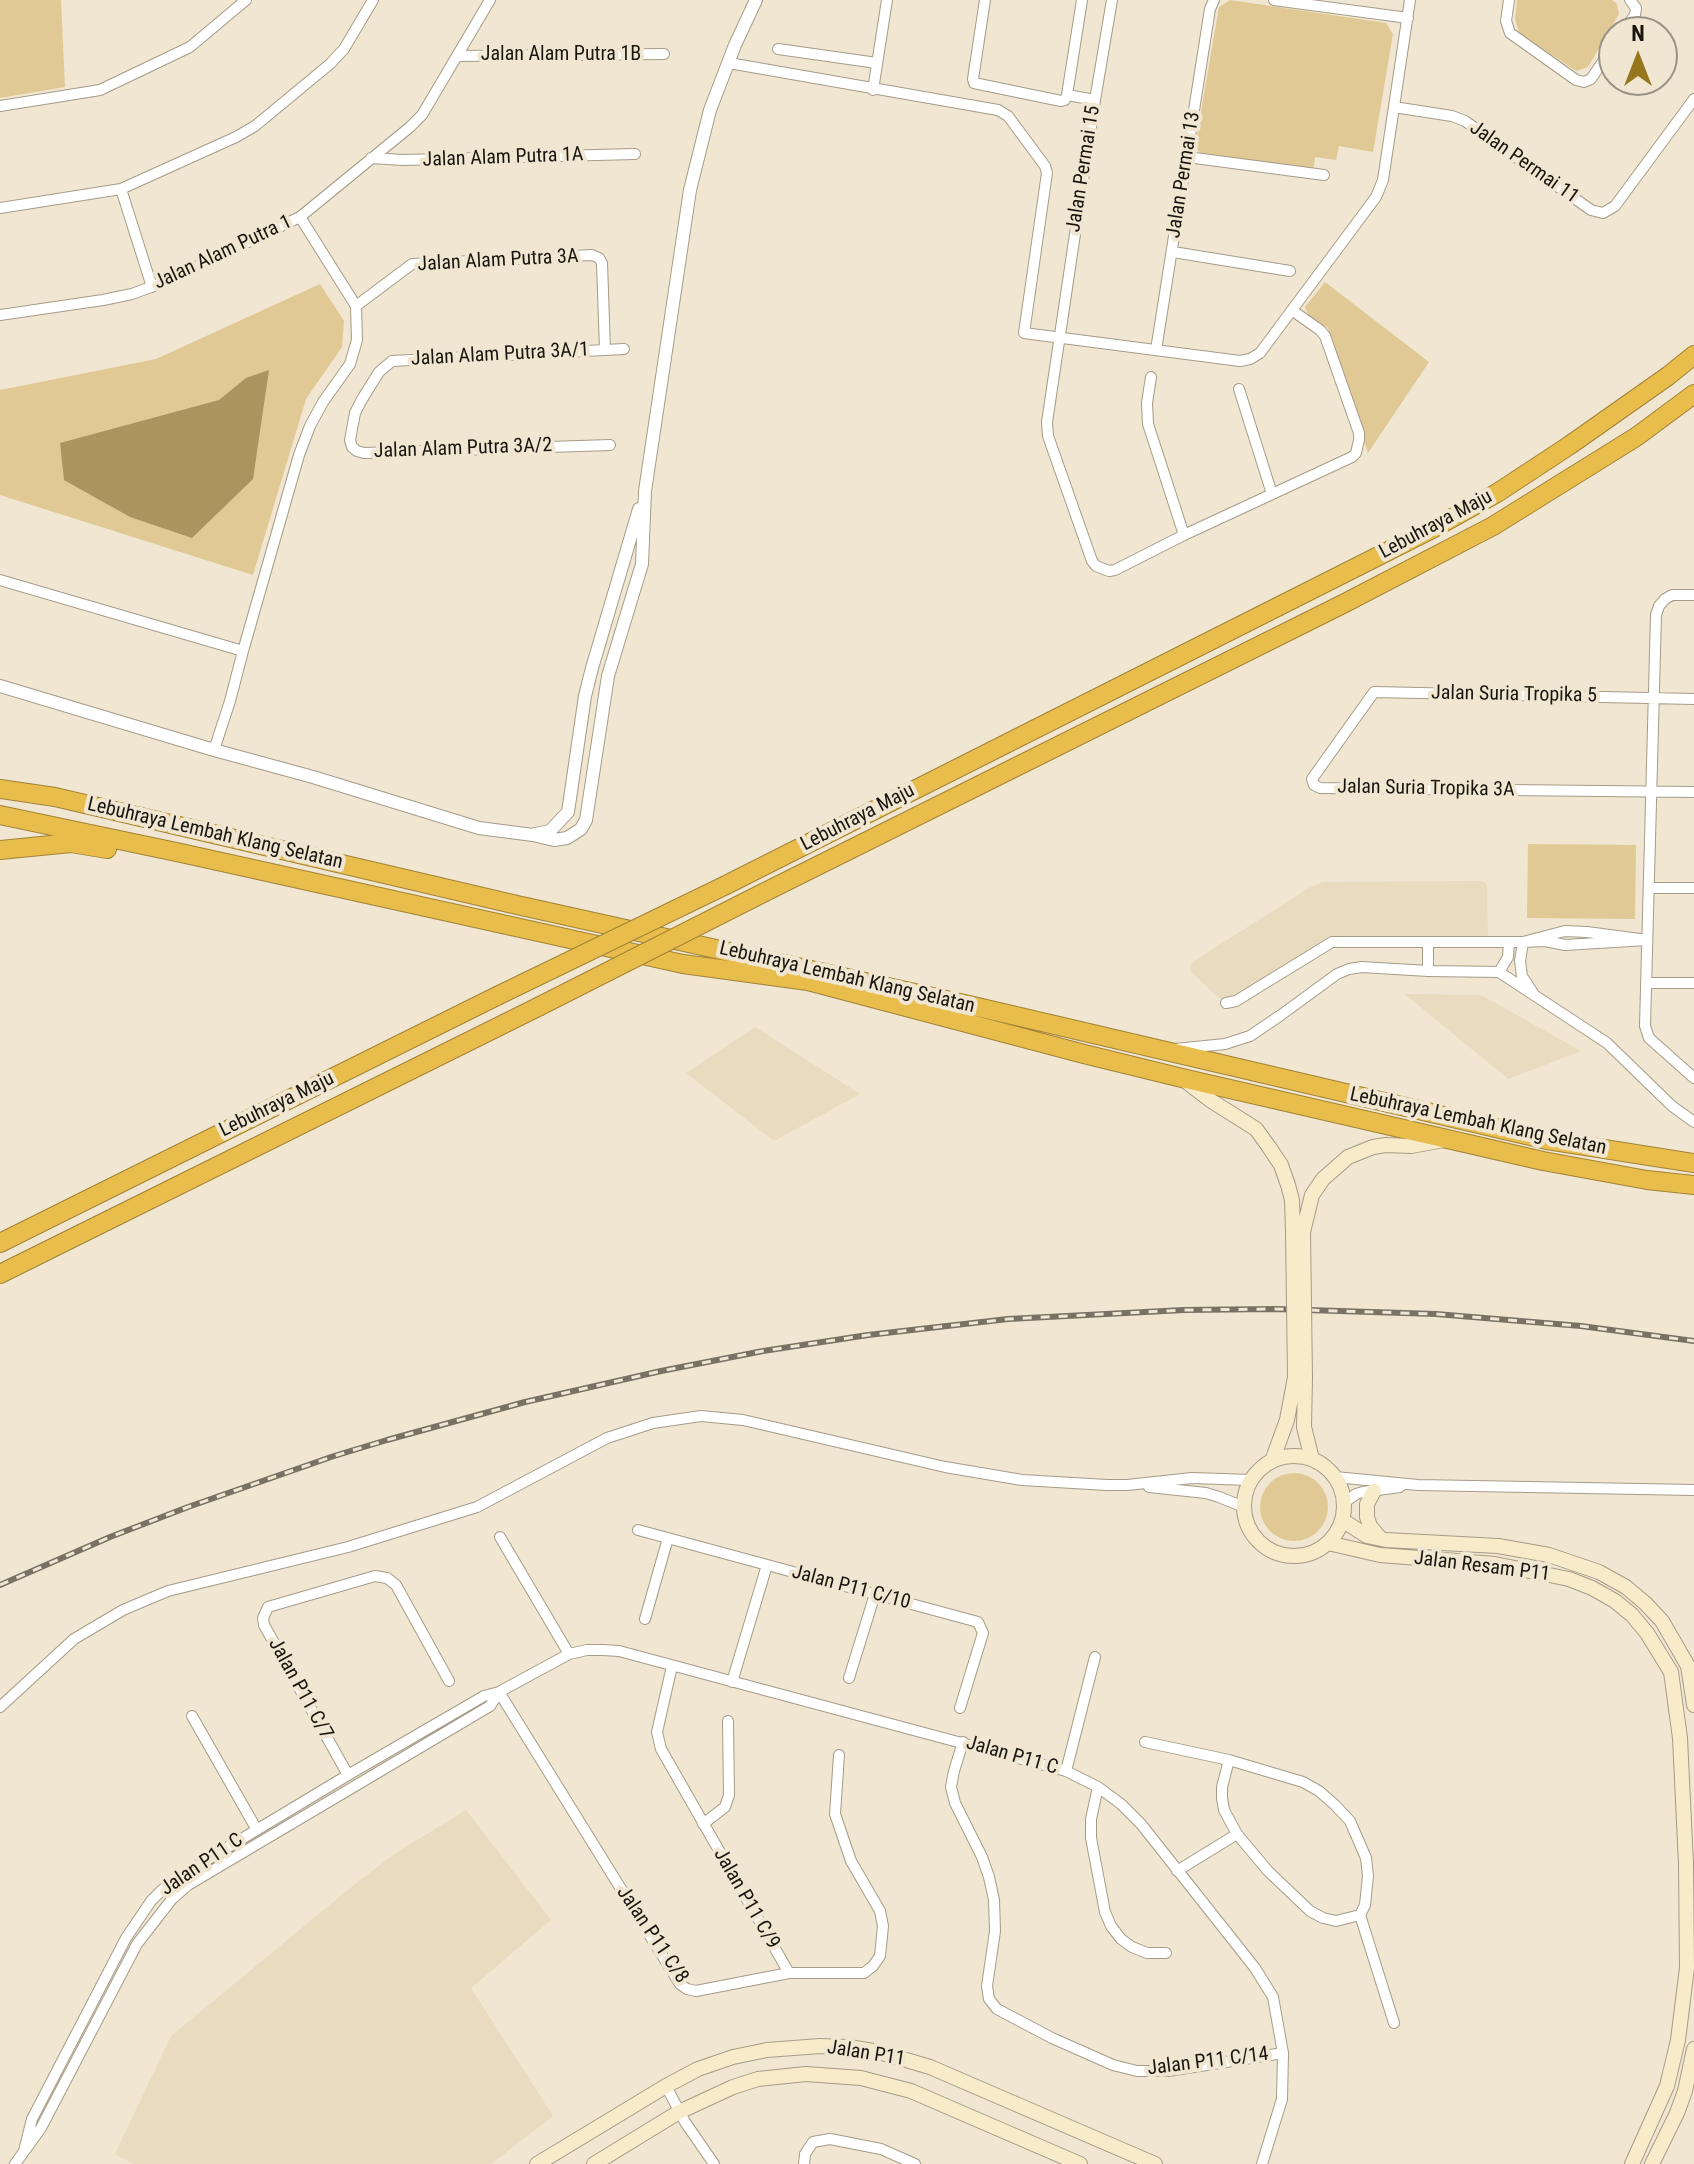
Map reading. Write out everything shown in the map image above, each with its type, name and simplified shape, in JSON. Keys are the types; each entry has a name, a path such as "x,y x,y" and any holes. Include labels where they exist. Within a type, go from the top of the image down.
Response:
{"highway":[{"name":"Lebuhraya Maju","path":"0,1243 726,885 1434,528 1497,493 1570,445 1694,355"},
{"name":"Lebuhraya Maju","path":"0,1274 1343,604 1493,526 1636,437 1694,394"},
{"path":"0,776 30,784 55,797"},
{"name":"Lebuhraya Lembah Klang Selatan","path":"0,789 55,797 1547,1140 1694,1163"},
{"name":"Lebuhraya Lembah Klang Selatan","path":"0,815 683,964 808,981 1182,1078 1596,1172 1694,1185"},
{"path":"0,850 71,843 141,854 181,853"}],"main road":[{"path":"1182,1078 1256,1129 1281,1165 1288,1185 1298,1232 1300,1377 1304,1427 1312,1459"},
{"path":"1298,1232 1312,1195 1323,1179 1348,1157 1373,1147 1411,1146 1448,1139"},
{"path":"1272,1461 1300,1377"},
{"path":"1292,1456 1312,1459 1325,1466 1335,1477 1344,1503 1342,1520 1337,1533 1316,1551 1288,1556 1262,1545 1252,1534 1246,1521 1246,1493 1251,1480 1272,1461 1292,1456"},
{"path":"1374,1491 1367,1504 1367,1517 1380,1538"},
{"name":"Jalan Resam P11","path":"1342,1520 1367,1536 1498,1546 1549,1555 1599,1572 1626,1587 1662,1621 1688,1666 1694,1705"},
{"name":"Jalan Resam P11","path":"1328,1543 1380,1555 1495,1564 1569,1579 1615,1601 1632,1615 1671,1672 1680,1738 1687,1968 1678,2040 1667,2086 1632,2164"},
{"name":"Jalan P11","path":"537,2164 698,2069 733,2057 795,2047 849,2047 930,2067 1155,2164"},
{"path":"1652,2164 1677,2113 1694,2049"},
{"name":"Jalan P11","path":"594,2164 679,2112 733,2087 782,2075 833,2074 911,2091 1080,2164"}],"street":[{"path":"0,106 100,90 190,47 246,0"},
{"path":"0,208 121,189 236,137 255,126 330,64 344,49 373,0"},
{"name":"Jalan Alam Putra 1","path":"0,315 132,294 300,217 422,115 490,0"},
{"path":"0,686 479,828 554,840 567,838 581,829 586,820 608,676 639,577 645,491 690,190 710,110 756,0"},
{"path":"873,90 887,0"},
{"path":"985,0 974,83 1061,101 1067,95 1082,0"},
{"name":"Jalan Permai 15","path":"1112,0 1047,422 1048,436 1092,561 1102,569 1115,570 1356,453 1359,433 1325,336 1293,311"},
{"name":"Jalan Permai 13","path":"1156,350 1210,9 1214,0"},
{"path":"1274,0 1408,18"},
{"path":"729,63 998,110 1015,122 1047,173 1024,333 1240,361 1260,353 1376,197 1383,180 1410,0"},
{"path":"1509,0 1506,21 1510,33 1576,80 1584,82 1591,79 1598,69"},
{"path":"778,49 877,63"},
{"name":"Jalan Alam Putra 1B","path":"457,56 664,54"},
{"path":"1067,95 1095,100"},
{"name":"Jalan Permai 11","path":"1394,107 1465,121 1591,210 1603,213 1615,206 1694,99"},
{"name":"Jalan Alam Putra 1A","path":"371,158 403,160 635,154"},
{"path":"1187,157 1324,175"},
{"path":"121,189 152,287"},
{"path":"214,750 299,455 323,402 354,354 358,322 356,306 300,217"},
{"path":"1173,252 1290,271"},
{"name":"Jalan Alam Putra 3A","path":"356,306 412,264 592,255 602,263 605,350"},
{"name":"Jalan Alam Putra 3A/1","path":"355,413 379,372 392,361 624,349"},
{"path":"1151,377 1148,424 1184,535"},
{"path":"1239,389 1272,494"},
{"name":"Jalan Alam Putra 3A/2","path":"355,413 350,440 352,447 364,453 610,445"},
{"path":"533,835 550,831 568,812 592,668 645,491"},
{"path":"620,573 631,572 642,552"},
{"path":"620,573 628,588 625,622"},
{"path":"0,580 243,651"},
{"path":"1688,595 1672,595 1665,599 1656,615 1645,1032 1694,1078"},
{"name":"Jalan Suria Tropika 5","path":"1374,692 1694,699"},
{"name":"Jalan Suria Tropika 3A","path":"1374,692 1312,779 1314,785 1320,788 1651,791"},
{"path":"580,735 591,735 600,721"},
{"path":"1651,791 1694,792"},
{"path":"1649,888 1694,888"},
{"path":"1226,1003 1236,1001 1332,942 1523,942 1565,931 1647,940"},
{"path":"1428,942 1428,971"},
{"path":"1499,972 1506,964 1509,942"},
{"path":"1523,942 1520,961 1522,976 1536,998"},
{"path":"1168,1051 1225,1044 1250,1036 1337,974 1349,969 1499,972 1607,1043 1672,1106 1694,1122"},
{"path":"1646,983 1694,983"},
{"path":"0,1707 74,1639 123,1610 168,1591 348,1547 477,1507 607,1438 653,1423 701,1416 743,1420 945,1467 1022,1480 1127,1485 1206,1493 1244,1507"},
{"path":"1335,1477 1418,1485 1694,1490"},
{"path":"1127,1485 1192,1478 1251,1480"},
{"path":"1344,1503 1356,1494 1418,1485"},
{"name":"Jalan P11 C/10","path":"638,1530 978,1622 983,1633 960,1708"},
{"path":"500,1537 569,1654"},
{"path":"645,1619 668,1538"},
{"path":"732,1682 767,1565"},
{"name":"Jalan P11 C/7","path":"348,1775 264,1625 263,1618 268,1607 375,1576 387,1578 396,1585 449,1681"},
{"path":"849,1678 875,1594"},
{"name":"Jalan P11 C","path":"24,2151 32,2119 126,1938 151,1901 175,1879 484,1696 499,1692 569,1654 587,1650 619,1651 1066,1771 1098,1787 1121,1804 1141,1824 1255,1968 1273,1997 1283,2053 1282,2099 1262,2164"},
{"path":"1066,1771 1095,1657"},
{"name":"Jalan P11 C/9","path":"672,1666 657,1732 658,1741 789,1973"},
{"name":"Jalan P11 C","path":"15,2164 41,2128 137,1944 172,1899 188,1885 490,1706 499,1692"},
{"name":"Jalan P11 C/8","path":"499,1692 680,1984 696,1991 789,1973 864,1973 880,1956 883,1926 880,1911 851,1861 835,1814 839,1755"},
{"path":"192,1716 257,1830"},
{"path":"703,1824 725,1807 729,1795 728,1721"},
{"name":"Jalan P11 C/14","path":"963,1742 951,1787 955,1803 986,1867 994,1900 995,1931 987,1986 989,1999 997,2009 1052,2038 1113,2065 1137,2071 1168,2071 1283,2053"},
{"path":"1145,1742 1229,1760 1303,1782 1319,1791 1350,1821 1360,1840 1367,1867 1365,1905 1360,1915 1394,2023"},
{"path":"1229,1760 1222,1798 1224,1810 1237,1834 1268,1871 1310,1911 1323,1918 1336,1921 1360,1915"},
{"path":"1098,1787 1091,1819 1091,1838 1105,1912 1121,1939 1132,1947 1147,1953 1166,1953"},
{"path":"1177,1871 1237,1834"},
{"path":"666,2086 679,2112 714,2164"},
{"path":"804,2164 805,2154 813,2142 830,2139 881,2149 915,2164"}],"shaded area":[{"path":"0,0 61,0 65,87 0,98"},
{"path":"1230,0 1386,23 1393,34 1373,152 1339,146 1336,160 1315,157 1313,172 1200,153 1195,146 1219,7"},
{"path":"1517,0 1612,0 1617,4 1619,14 1598,16 1598,50 1588,67 1576,71 1519,33 1515,19"},
{"path":"1325,282 1429,362 1368,453 1328,328 1309,317 1305,307"},
{"path":"320,284 344,321 342,347 306,399 253,575 0,495 0,390 156,359"},
{"path":"269,370 253,479 192,538 130,517 64,480 60,443 219,400 246,378"},
{"path":"1528,844 1636,845 1635,919 1527,918"},
{"path":"1481,881 1487,886 1488,938 1333,938 1236,997 1224,1000 1190,971 1194,961 1323,882"},
{"path":"1405,994 1481,995 1581,1051 1508,1079"},
{"path":"755,1027 860,1094 774,1141 686,1073"},
{"path":"1294,1473 1318,1483 1328,1507 1318,1531 1294,1541 1270,1531 1260,1507 1270,1483"},
{"path":"466,1810 551,1920 471,1988 553,2116 491,2164 133,2164 115,2154 171,2036 360,1880 396,1853"}],"railway":[{"path":"0,1585 188,1507 387,1440 525,1402 661,1371 868,1335 1008,1319 1184,1310 1275,1309 1436,1314 1581,1326 1694,1341"}]}
